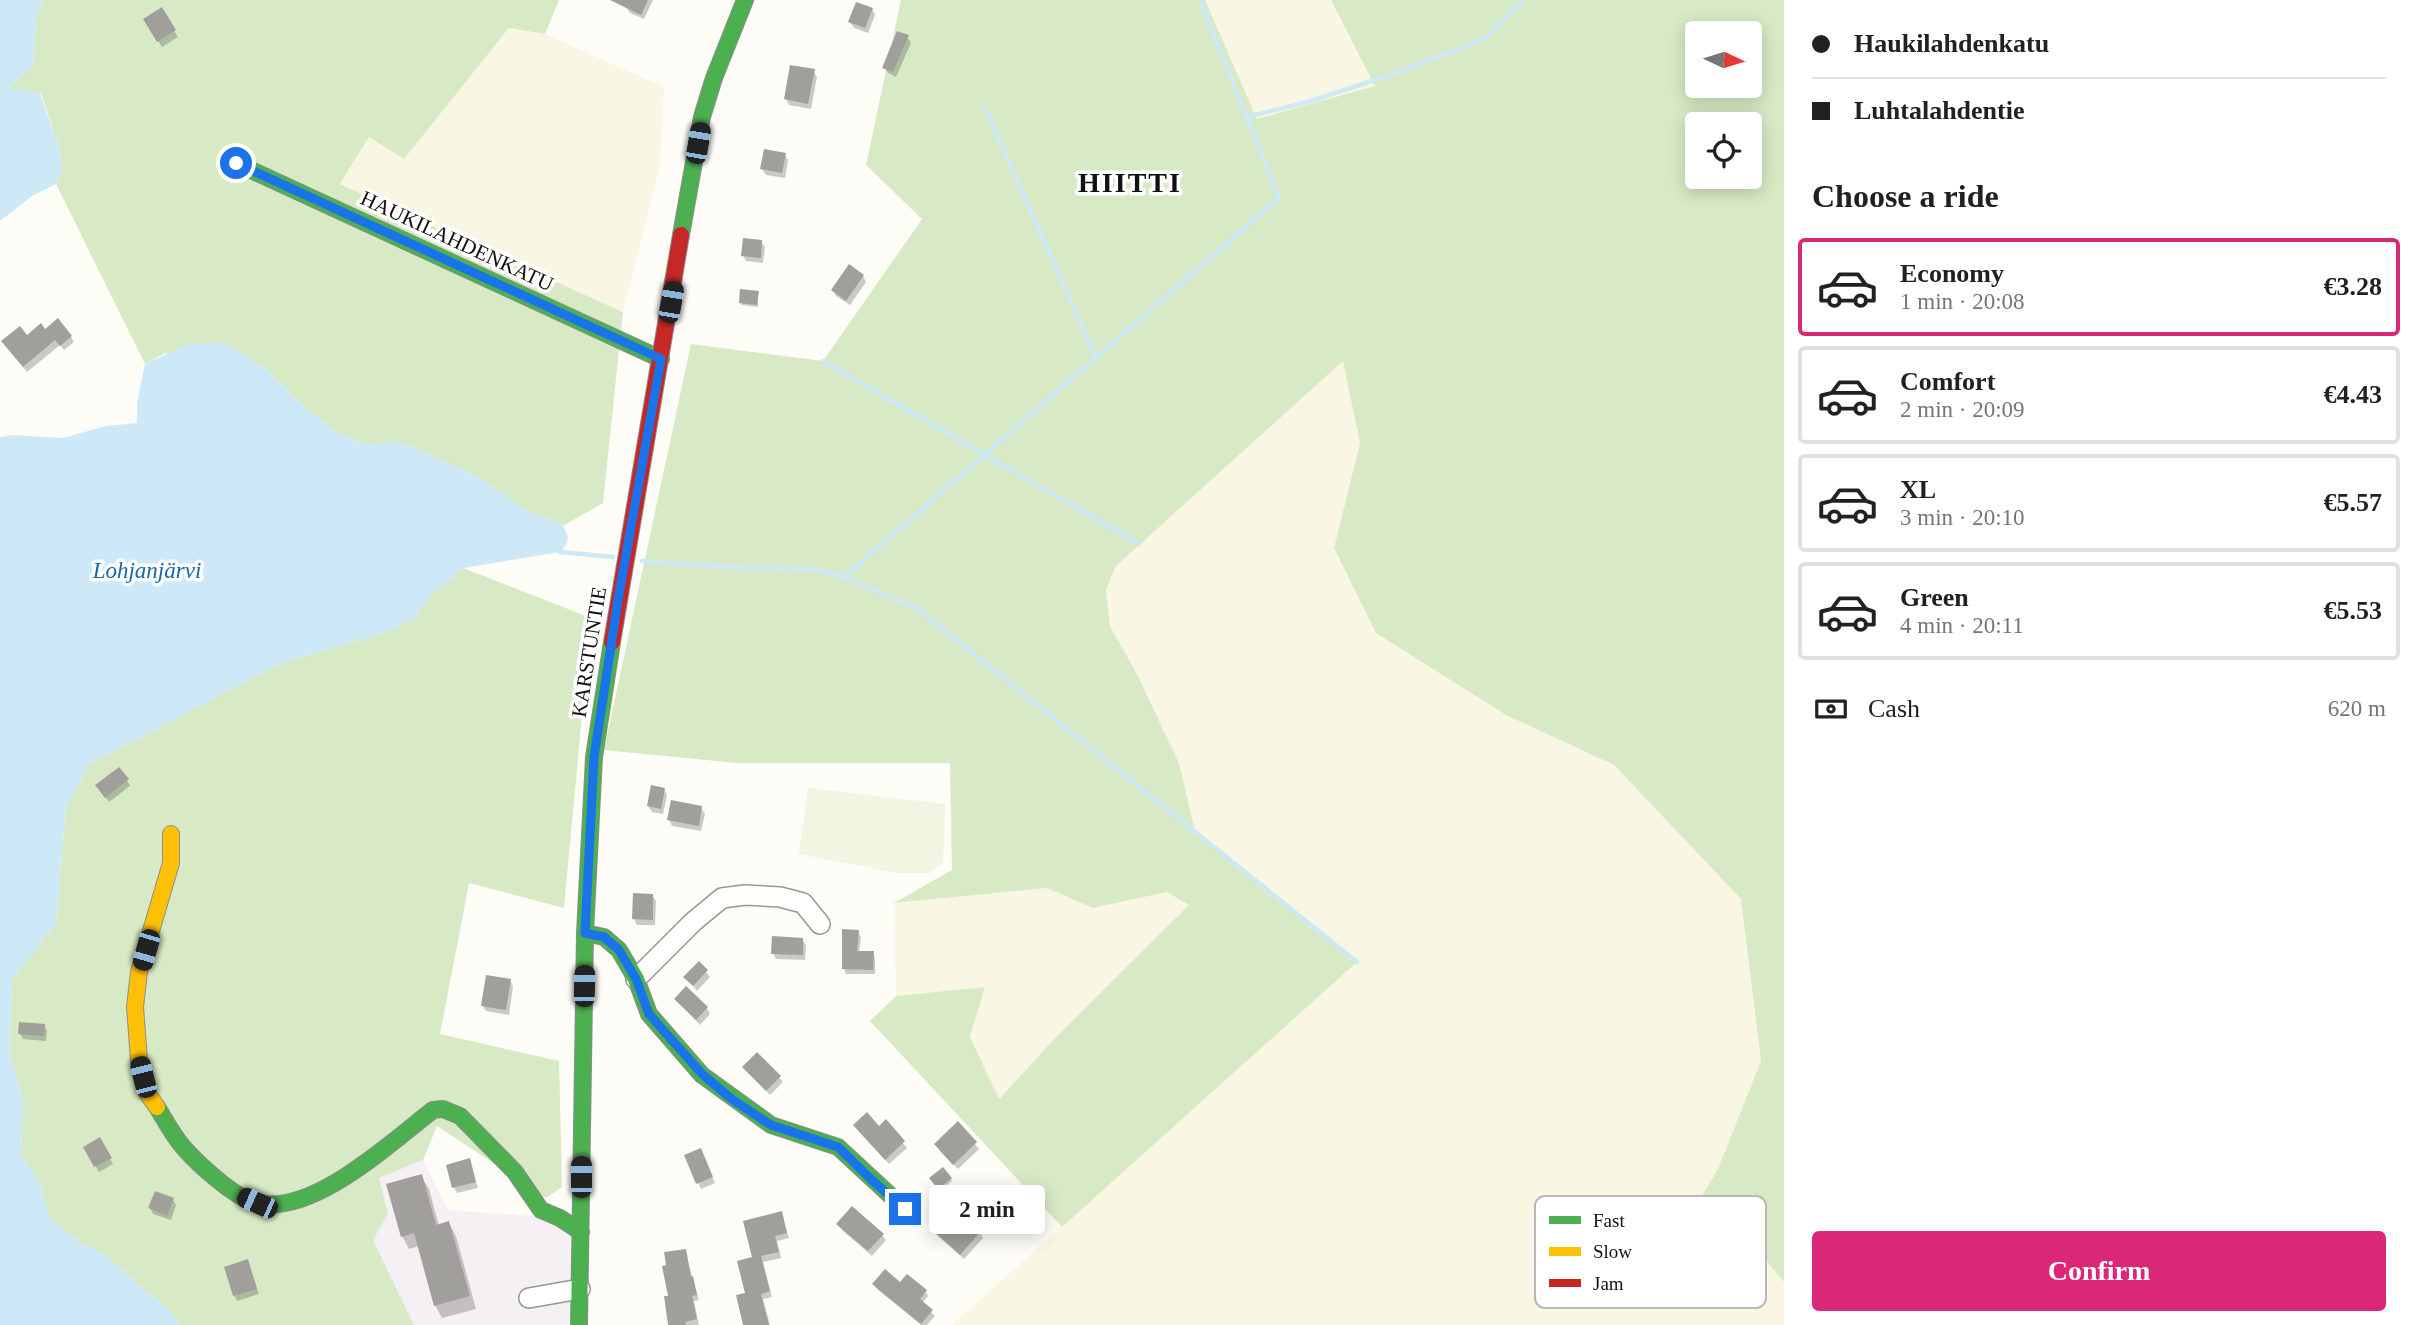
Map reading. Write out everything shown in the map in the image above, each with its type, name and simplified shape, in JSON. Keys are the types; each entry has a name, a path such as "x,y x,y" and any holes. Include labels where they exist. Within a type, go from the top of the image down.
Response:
{"street":[{"name":"KARSTUNTIE","path":"579,1325 585,933 594,757 618,600 702,117 713,78 745,0"},
{"name":"HAUKILAHDENKATU","path":"236,163 661,359"},
{"path":"171,834 171,863 139,972 135,1007 139,1060 147,1093 184,1148 235,1194 257,1203 284,1203 315,1194 344,1178 433,1110 443,1109 460,1116 506,1163 541,1210 560,1218 581,1232"},
{"path":"636,979 693,922 722,898 745,895 780,897 803,903 820,924"},
{"path":"585,933 604,937 619,950 636,979 649,1014 702,1074 733,1100 771,1125 838,1147 905,1209"},
{"path":"529,1298 580,1289"}],"shaded area":[{"path":"1205,0 1331,0 1376,86 1257,119"},
{"path":"510,28 545,34 664,87 660,165 623,312 340,184 369,136 404,158"},
{"path":"1344,360 1360,443 1334,548 1376,633 1506,715 1614,765 1741,899 1761,1061 1718,1169 1702,1196 1535,1196 1535,1308 1766,1308 1766,1260 1784,1282 1784,1325 952,1325 1356,962 1195,831 1179,763 1137,674 1110,626 1106,590 1116,566"},
{"path":"1047,888 1093,908 1168,892 1189,905 1054,1039 998,1099 970,1037 985,987 896,996 894,903"},
{"path":"423,1160 448,1210 560,1218 581,1232 579,1325 414,1325 373,1240 388,1214 379,1178"}],"green space":[{"path":"43,0 559,0 545,34 509,28 404,159 369,137 340,184 623,312 603,503 563,526 519,506 481,478 417,449 395,441 368,445 338,433 302,406 260,364 165,353 145,364 56,184 62,168 59,148 41,93 7,88 33,66 36,19"},
{"path":"901,0 1205,0 1257,119 1375,86 1331,0 1784,0 1784,1282 1766,1260 1766,1196 1702,1196 1718,1169 1761,1061 1741,899 1614,765 1506,715 1376,633 1334,548 1360,443 1343,361 1116,566 1106,590 1110,626 1137,674 1179,763 1195,831 1357,962 1062,1227 870,1021 896,996 985,987 970,1037 999,1099 1054,1039 1189,905 1167,892 1093,908 1047,888 894,903 952,870 950,763 737,763 604,750 691,344 823,361 922,219 866,165"},
{"path":"463,568 591,618 564,908 469,883 440,1034 559,1061 562,1187 546,1198 437,1126 423,1160 379,1178 388,1214 373,1240 414,1325 181,1325 106,1255 81,1243 49,1217 42,1188 21,1154 23,1102 10,1054 12,979 56,924 66,806 90,764 279,664 380,634 412,621 433,593"},
{"path":"808,788 945,804 943,863 928,873 898,873 799,854"}],"water":[{"path":"0,0 43,0 36,19 33,66 8,87 40,93 59,148 62,168 56,184 32,196 0,221"},
{"name":"Lohjanjärvi","path":"223,343 260,364 302,406 338,433 368,445 395,441 417,449 481,478 519,506 563,526 568,537 560,552 463,568 433,593 412,621 380,634 279,664 90,764 66,806 56,924 12,979 10,1054 23,1102 21,1154 42,1188 49,1217 81,1243 106,1255 181,1325 0,1325 0,437 13,435 63,438 106,426 137,423 137,403 145,364 188,344"}],"building":[{"path":"610,0 648,0 641,15"},
{"path":"856,2 873,8 865,28 848,22"},
{"path":"162,7 176,30 157,42 143,19"},
{"path":"897,31 909,35 893,72 882,68"},
{"path":"790,65 815,69 808,104 784,99"},
{"path":"764,149 786,153 782,173 760,169"},
{"path":"743,238 762,240 761,258 741,256"},
{"path":"849,264 864,275 846,301 831,290"},
{"path":"740,289 759,291 757,305 739,303"},
{"path":"58,318 72,336 60,346 55,340 23,367 1,341 20,326 27,335 41,323 45,329"},
{"path":"119,767 129,779 105,798 95,785"},
{"path":"651,785 665,788 661,809 647,806"},
{"path":"671,800 702,806 699,826 667,820"},
{"path":"633,893 653,894 653,920 632,919"},
{"path":"842,929 859,930 857,951 874,951 873,970 842,969"},
{"path":"772,936 803,938 803,955 771,954"},
{"path":"699,961 708,970 693,986 683,977"},
{"path":"486,975 511,979 506,1010 481,1006"},
{"path":"686,986 708,1007 696,1020 674,999"},
{"path":"19,1022 45,1024 44,1036 18,1034"},
{"path":"757,1052 781,1076 766,1091 742,1067"},
{"path":"867,1112 879,1126 886,1119 905,1141 885,1160 853,1125"},
{"path":"958,1121 977,1142 953,1165 934,1144"},
{"path":"100,1137 112,1158 94,1167 83,1147"},
{"path":"701,1148 713,1177 696,1184 684,1155"},
{"path":"470,1158 476,1182 452,1188 446,1165"},
{"path":"943,1167 952,1178 938,1189 929,1178"},
{"path":"422,1174 436,1225 449,1221 470,1296 434,1306 414,1233 401,1237 386,1184"},
{"path":"155,1191 174,1198 167,1216 148,1208"},
{"path":"852,1206 884,1234 868,1251 836,1224"},
{"path":"782,1211 787,1233 775,1236 779,1252 761,1256 770,1291 761,1294 769,1325 743,1325 736,1295 745,1293 737,1261 752,1257 743,1221"},
{"path":"946,1213 954,1220 960,1213 981,1231 960,1255 931,1229"},
{"path":"686,1249 697,1295 692,1296 697,1319 685,1322 686,1325 668,1325 664,1296 668,1296 662,1266 666,1265 664,1252"},
{"path":"248,1259 257,1289 233,1296 224,1267"},
{"path":"885,1269 900,1282 907,1274 927,1290 920,1299 933,1310 921,1324 872,1284"}],"waterway":[{"path":"844,577 1279,198 1200,0"},
{"path":"1247,117 1311,101 1485,39 1524,0"},
{"path":"985,108 1096,358"},
{"path":"823,361 1139,544"},
{"path":"560,552 613,557"},
{"path":"642,561 815,569 844,577 918,609 1357,962"}],"traffic: fast":[{"path":"681,235 702,117 714,78 745,0"},
{"path":"236,163 661,359"},
{"path":"579,1325 585,933 594,757 612,642"},
{"path":"585,933 604,937 619,950 636,979 649,1014 702,1075 771,1125 838,1147 905,1209"},
{"path":"157,1107 180,1143 217,1180 247,1200 278,1204 302,1199 326,1188 350,1174 433,1110 443,1109 460,1116 515,1172 541,1210 560,1218 581,1232"}],"traffic: slow":[{"path":"157,1107 147,1093 139,1060 135,1007 139,972 171,863 171,834"}],"traffic: jam":[{"path":"612,642 681,235"}],"district":[{"name":"HIITTI","path":"1130,182"}],"route":[{"path":"236,163 661,359 618,600 594,757 585,933 604,937 619,950 636,979 649,1014 702,1074 733,1100 771,1125 838,1147 905,1209"}]}
